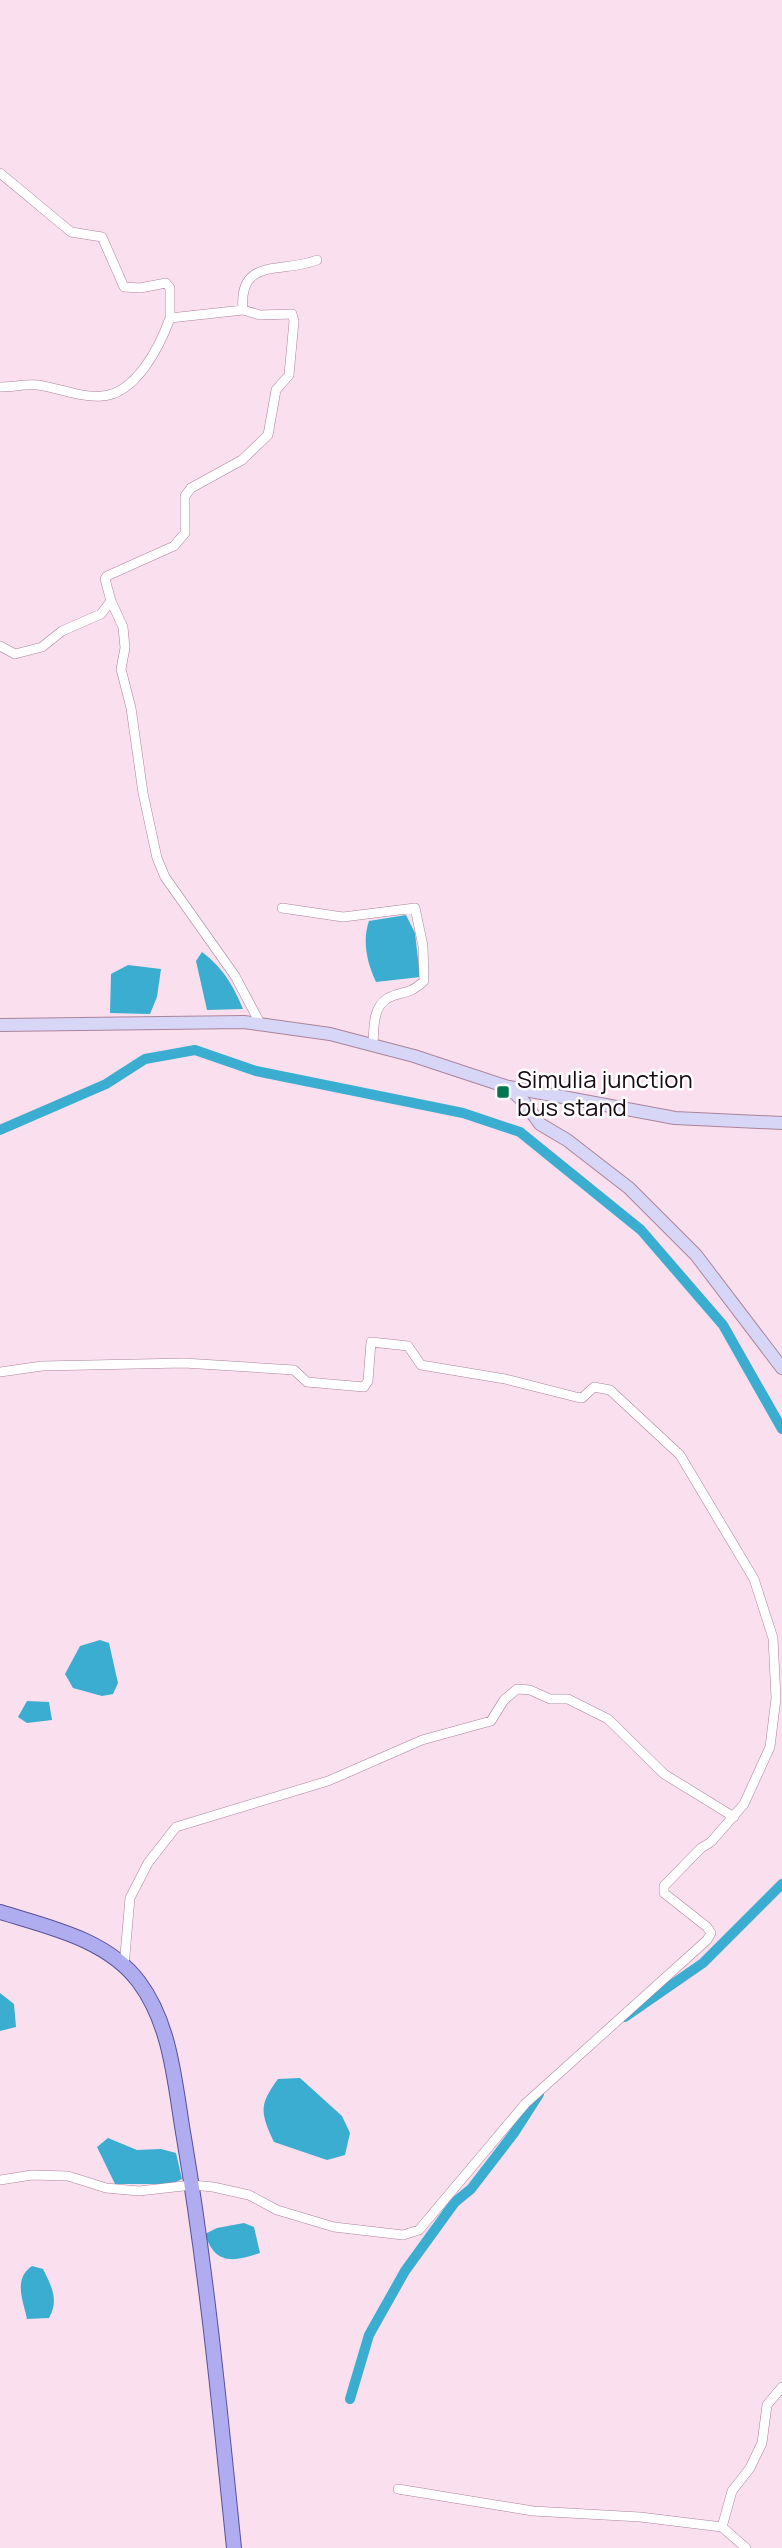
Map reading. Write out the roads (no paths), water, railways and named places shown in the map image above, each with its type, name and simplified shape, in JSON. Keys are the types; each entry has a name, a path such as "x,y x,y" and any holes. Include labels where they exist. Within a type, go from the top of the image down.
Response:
{"main road":[{"path":"0,1912 76,1936 139,1981 156,2011 169,2049 192,2185 216,2363 234,2548"}],"street":[{"path":"0,173 71,232 102,237 124,287 140,288 166,283 170,288 170,318 149,358 125,388 100,397 36,385 0,387"},
{"path":"243,310 241,294 247,279 258,271 300,267 317,260"},
{"path":"170,318 243,310 260,315 292,314 294,321 289,375 276,390 268,435 242,460 191,488 185,496 185,533 174,546 104,579 123,627 123,679 131,708 143,793 158,858 165,877 235,976 260,1023"},
{"path":"0,646 15,654 42,647 62,631 101,614 111,601"},
{"path":"282,908 343,917 415,908 423,946 424,981 410,993 388,998 376,1013 373,1045"},
{"path":"0,1025 260,1023 330,1034 373,1045 508,1087 675,1118 782,1123"},
{"path":"508,1087 524,1102 540,1124 567,1140 629,1188 696,1255 782,1368"},
{"path":"0,1372 42,1366 184,1363 294,1370 307,1382 364,1387 368,1381 371,1342 408,1346 421,1365 505,1378 576,1397 582,1398 594,1387 610,1390 686,1464 754,1579 772,1626 776,1685 770,1747 744,1804 664,1886 664,1893 711,1933 525,2104 419,2230 403,2235 334,2227 277,2210 249,2195 192,2185 139,2191 106,2188 68,2176 32,2175 0,2180"},
{"path":"124,1968 130,1898 148,1863 176,1827 328,1781 422,1740 491,1721 504,1700 517,1689 530,1690 550,1699 568,1699 608,1719 664,1774 734,1817"},
{"path":"722,2527 732,2491 750,2468 762,2443 767,2405 782,2387"},
{"path":"398,2488 533,2511 640,2517 722,2527 746,2548"}],"water":[{"path":"406,915 415,933 420,977 376,982 366,952 369,921"},
{"path":"202,952 227,978 243,1009 207,1010 196,961"},
{"path":"128,965 161,969 157,997 150,1014 110,1013 111,974"},
{"path":"100,1640 109,1643 118,1683 113,1694 102,1696 73,1688 65,1674 80,1646"},
{"path":"27,1701 49,1702 52,1720 27,1723 18,1717"},
{"path":"0,1993 14,2004 16,2027 0,2031"},
{"path":"300,2078 342,2116 350,2133 345,2155 327,2160 274,2142 264,2116 267,2096 278,2079"},
{"path":"108,2138 137,2150 161,2149 176,2153 182,2179 172,2184 115,2184 97,2147"},
{"path":"244,2223 254,2227 260,2253 233,2259 220,2256 214,2251 205,2234 217,2228"},
{"path":"32,2266 43,2269 51,2288 54,2305 49,2318 27,2319 21,2283 26,2271"}],"waterway":[{"path":"0,1130 106,1084 145,1059 195,1050 256,1071 463,1113 520,1132 641,1230 723,1325 782,1429"},
{"path":"625,2017 703,1963 782,1884"},
{"path":"350,2399 369,2335 405,2271 455,2202 471,2189 514,2133 539,2094"}],"place":[{"name":"Simulia junction bus stand","path":"503,1092"}]}
